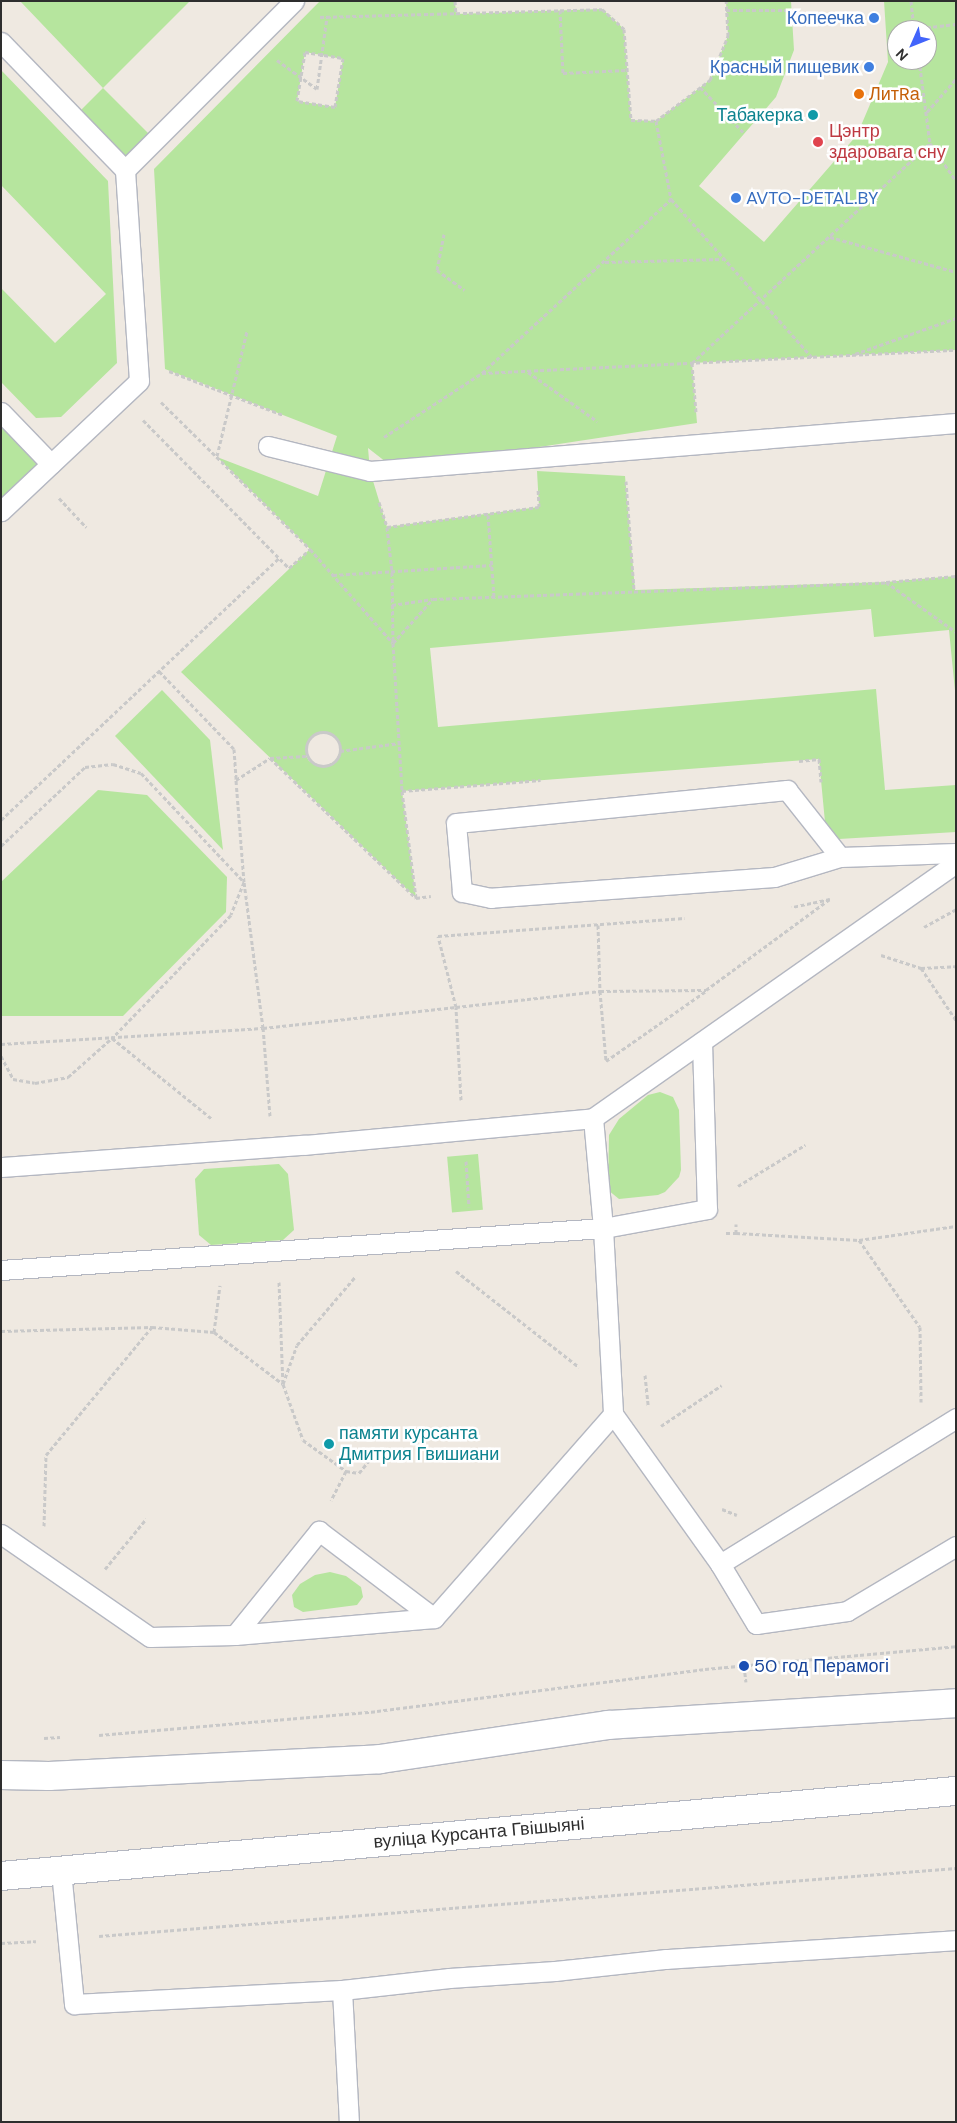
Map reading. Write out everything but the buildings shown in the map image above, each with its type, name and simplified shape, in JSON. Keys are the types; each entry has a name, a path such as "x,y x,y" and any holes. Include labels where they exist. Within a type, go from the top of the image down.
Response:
{"street":[{"path":"1,1775 49,1776 380,1759 608,1725 956,1703"},
{"name":"вуліца Курсанта Гвішыяні","path":"1,1876 956,1791"}],"lane":[{"path":"125,170 294,1"},
{"path":"1,42 125,170 139,381 1,511"},
{"path":"1,412 51,464"},
{"path":"268,446 370,471 956,423"},
{"path":"840,857 787,790 456,823 462,892 491,898 774,877 840,857 956,853"},
{"path":"1,1166 304,1145 593,1118 956,863"},
{"path":"1,1270 603,1228 707,1209 702,1042"},
{"path":"593,1118 603,1228 613,1414 720,1564 756,1624 847,1611 956,1546"},
{"path":"1,1534 150,1637 235,1635 434,1618 613,1414"},
{"path":"720,1564 956,1418"},
{"path":"235,1635 319,1531 434,1618"},
{"path":"61,1871 74,2004 342,1990 449,1978 555,1971 666,1959 956,1940"},
{"path":"342,1990 349,2122"}],"path":[{"path":"455,1 456,14"},
{"path":"312,17 602,9 624,29 631,120 656,121 710,80 728,36 726,1"},
{"path":"910,1 913,20"},
{"path":"560,10 563,73 627,70"},
{"path":"726,10 792,10"},
{"path":"276,60 317,89 327,17"},
{"path":"937,26 956,24"},
{"path":"305,52 343,58 335,107 297,101 300,77 305,52"},
{"path":"921,70 930,143 956,181"},
{"path":"927,113 956,79"},
{"path":"700,87 744,133"},
{"path":"656,121 671,199 812,358"},
{"path":"692,363 930,143"},
{"path":"376,442 482,373 671,199"},
{"path":"444,234 437,270 465,290"},
{"path":"829,237 956,272"},
{"path":"604,262 724,259"},
{"path":"850,356 956,318"},
{"path":"217,457 247,332"},
{"path":"482,373 956,350"},
{"path":"284,415 165,369 139,381 310,549 393,643"},
{"path":"527,372 602,424"},
{"path":"137,413 289,568 310,549"},
{"path":"625,476 634,590"},
{"path":"416,898 402,791 393,643 392,572 387,527 539,507 537,480"},
{"path":"53,492 86,527"},
{"path":"488,515 494,597"},
{"path":"1,820 279,558"},
{"path":"333,576 492,565"},
{"path":"392,605 433,599 886,582 956,576"},
{"path":"886,582 956,632"},
{"path":"393,643 433,599"},
{"path":"159,671 234,750 244,882 263,1028 270,1123"},
{"path":"323,732 334,735 340,745 336,761 325,766 314,764 306,756 306,744 313,735 323,732"},
{"path":"340,751 399,743"},
{"path":"236,780 270,758 306,756"},
{"path":"270,758 416,898"},
{"path":"1,846 85,767 113,764 140,773 244,882"},
{"path":"1,1056 13,1079 35,1083 68,1077 112,1038 231,915 244,882"},
{"path":"416,898 462,892"},
{"path":"598,926 600,990 606,1061 830,899 789,908"},
{"path":"916,931 956,909"},
{"path":"471,1237 456,1007 438,936 598,926 685,918"},
{"path":"885,949 877,954 921,968 956,966"},
{"path":"921,968 956,1020"},
{"path":"1,1044 263,1028 600,990 706,990"},
{"path":"112,1038 217,1123"},
{"path":"735,1178 735,1188 805,1145"},
{"path":"736,1215 736,1233"},
{"path":"717,1234 736,1233 859,1240 956,1226"},
{"path":"859,1240 920,1327 921,1410"},
{"path":"449,1265 580,1368"},
{"path":"283,1384 297,1345 358,1274"},
{"path":"279,1279 283,1384 303,1440 346,1471 359,1472 376,1452"},
{"path":"214,1332 220,1285 229,1284"},
{"path":"1,1331 152,1327 214,1332 283,1384"},
{"path":"46,1456 152,1327"},
{"path":"645,1373 649,1410"},
{"path":"660,1427 722,1385"},
{"path":"654,1419 665,1435"},
{"path":"331,1500 346,1471"},
{"path":"719,1508 740,1517"},
{"path":"103,1570 146,1519"},
{"path":"91,1736 377,1711 705,1669 956,1646"},
{"path":"41,1738 61,1737"},
{"path":"1,1943 956,1868"}],"green space":[{"path":"20,1 190,1 103,88"},
{"path":"320,1 455,1 456,14 602,9 624,29 631,120 656,121 710,80 728,36 726,1 791,1 794,50 776,97 699,186 764,242 857,135 887,64 887,70 937,70 937,20 887,20 887,47 884,1 956,1 956,350 692,363 697,423 395,469 368,448 370,471 387,527 539,507 537,471 625,476 635,590 886,582 956,576 956,701 949,630 874,637 871,609 430,648 438,727 876,689 885,790 956,785 956,832 839,839 825,822 819,759 402,791 416,898 181,672 310,549 217,457 318,496 337,436 165,369 154,169","holes":["305,52 343,59 335,107 297,101","323,732 334,735 340,745 340,751 336,761 320,766 309,761 306,756 306,745 313,735"]},
{"path":"1,70 108,181 117,363 61,417 36,418 1,382 1,288 55,343 106,294 1,185"},
{"path":"103,88 155,140 125,170 74,117"},
{"path":"1,412 51,464 1,511"},
{"path":"162,690 210,740 223,850 115,736"},
{"path":"98,790 147,795 227,877 226,912 123,1016 1,1016 1,882"},
{"path":"660,1092 673,1097 679,1110 681,1170 679,1177 665,1192 658,1195 619,1199 608,1190 609,1135 619,1119 648,1095"},
{"path":"478,1154 483,1210 452,1212 447,1157"},
{"path":"279,1164 288,1174 294,1230 283,1240 211,1245 199,1235 195,1179 204,1169"},
{"path":"330,1572 346,1576 361,1587 363,1597 357,1605 303,1612 294,1607 292,1595 300,1584 315,1575"}],"place":[{"name":"Копеечка","path":"874,18"},
{"name":"Красный пищевик","path":"869,67"},
{"name":"ЛитRа","path":"859,94"},
{"name":"Табакерка","path":"813,115"},
{"name":"Цэнтр здаровага сну","path":"818,142"},
{"name":"AVTO-DETAL.BY","path":"736,198"},
{"name":"памяти курсанта Дмитрия Гвишиани","path":"329,1444"},
{"name":"50 год Перамогі","path":"744,1666"}]}
